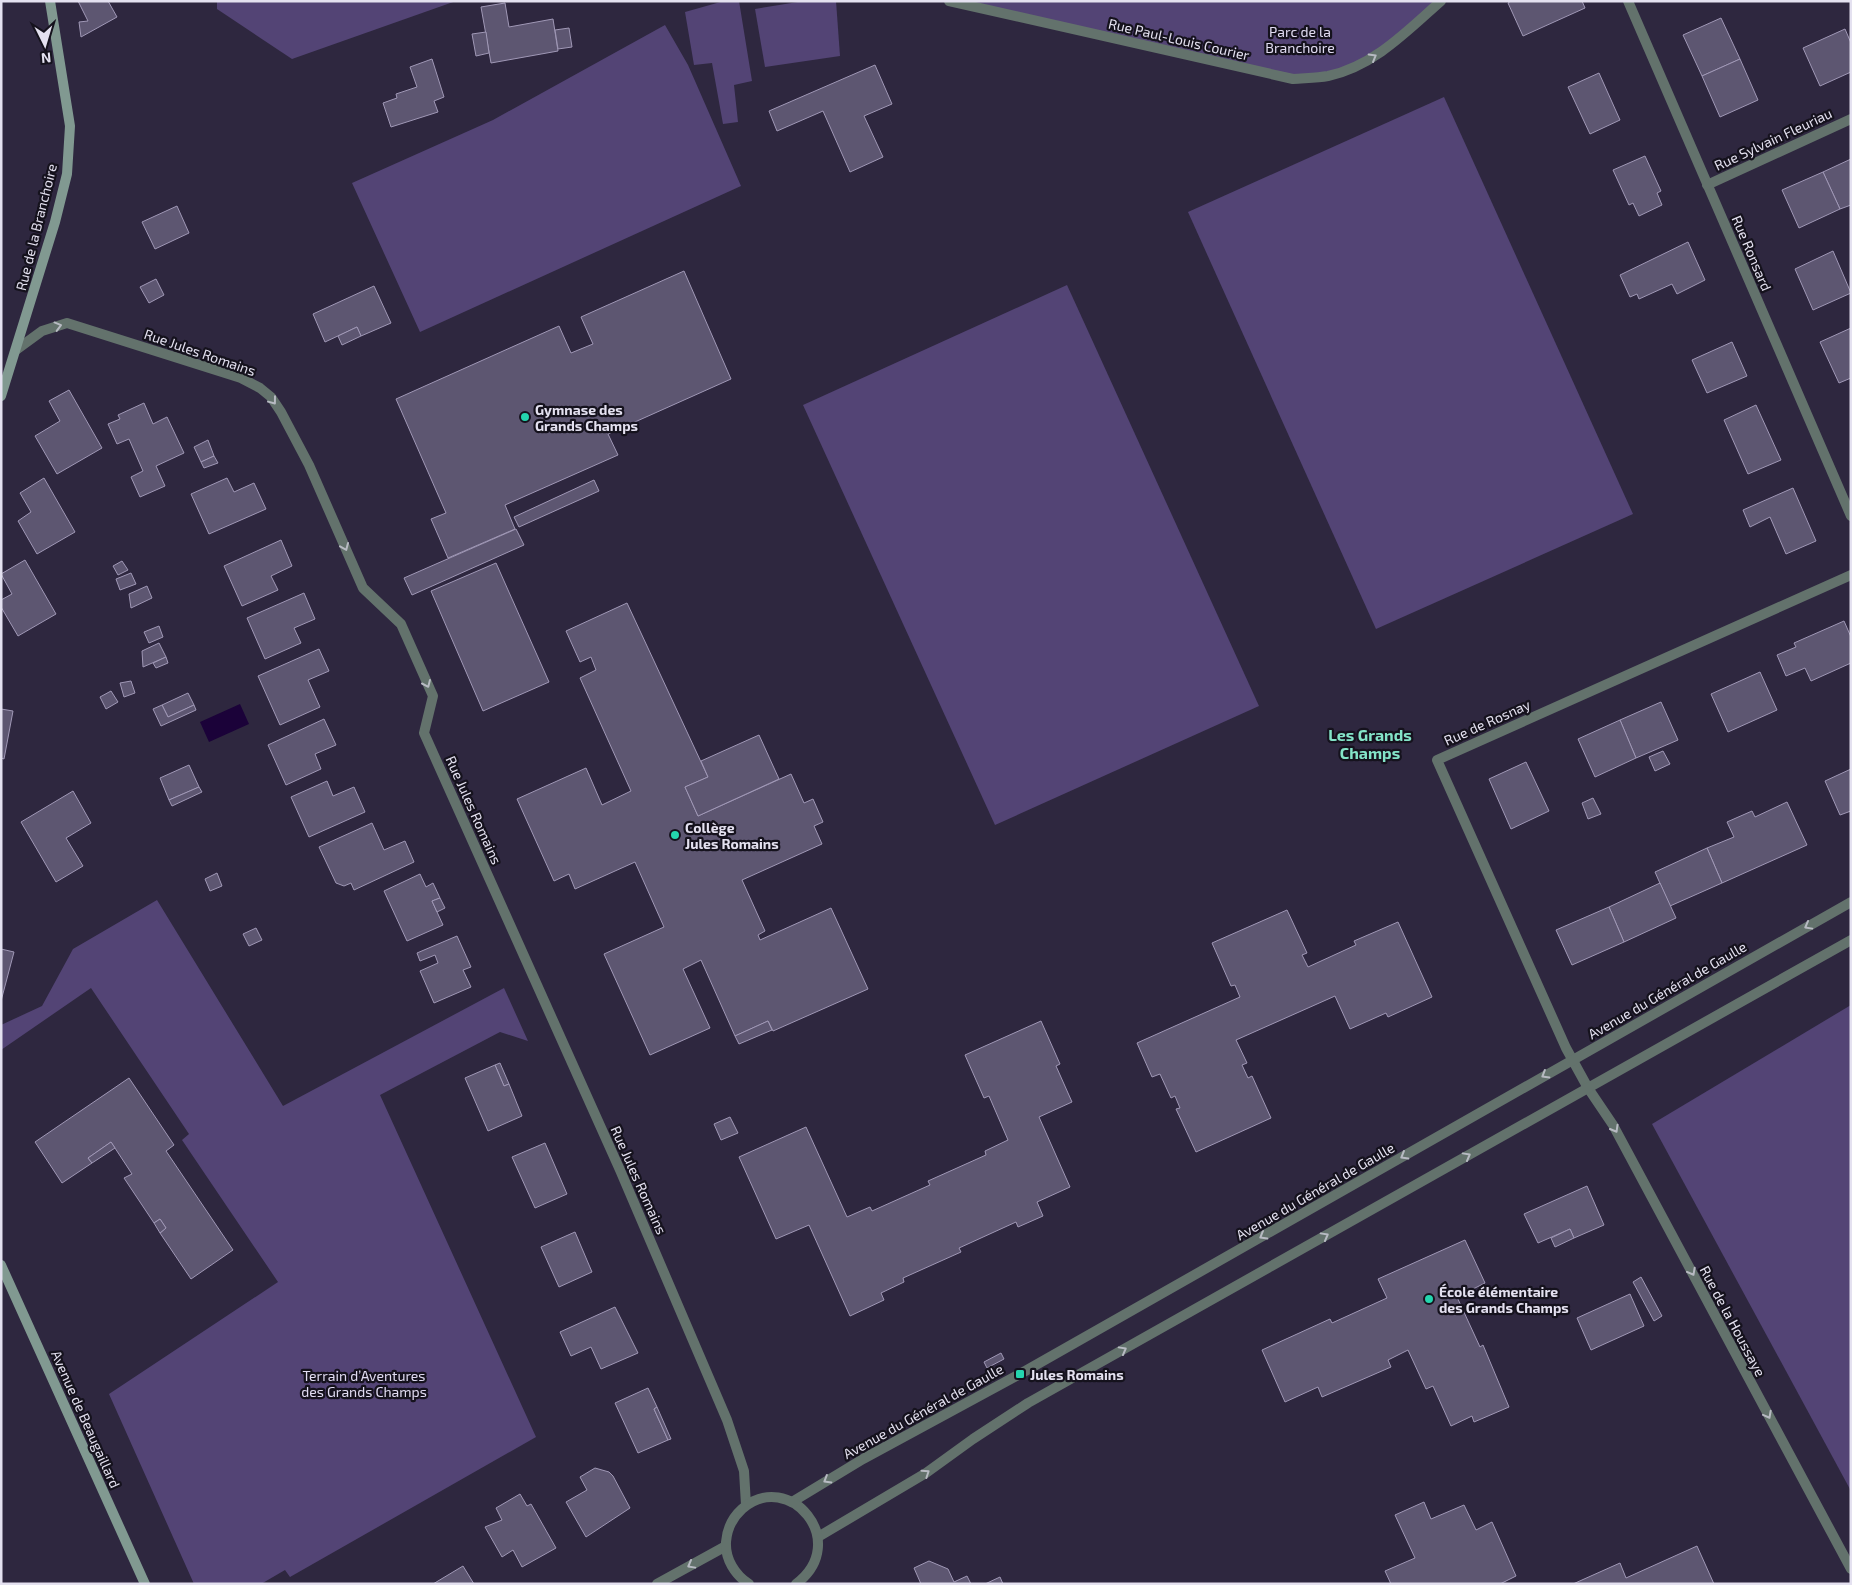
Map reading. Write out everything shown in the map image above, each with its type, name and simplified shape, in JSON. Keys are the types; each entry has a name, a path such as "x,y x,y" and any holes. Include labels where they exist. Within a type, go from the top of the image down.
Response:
{"main road":[{"name":"Rue de la Branchoire","path":"1,396 66,174 70,126 50,1"},
{"name":"Avenue de Beaugaillard","path":"1,1265 145,1584"}],"street":[{"name":"Rue Paul-Louis Courier","path":"949,1 1293,79 1328,76 1359,65 1387,49 1441,1"},
{"name":"Rue Ronsard","path":"1628,1 1851,516"},
{"name":"Rue Sylvain Fleuriau","path":"1707,185 1851,119"},
{"name":"Rue Jules Romains","path":"16,350 42,331 66,323 241,378 260,388 271,397 281,412 310,466 363,588 401,624 433,696 424,733 620,1170 727,1420 744,1471 746,1505"},
{"name":"Rue de Rosnay","path":"1588,1088 1572,1060 1437,760 1851,575"},
{"name":"Avenue du Général de Gaulle","path":"792,1502 863,1459 1020,1374 1851,902"},
{"path":"818,1538 926,1473 1028,1403 1851,940"},
{"name":"Rue de la Houssaye","path":"1588,1088 1613,1125 1851,1569"},
{"path":"744,1583 728,1559 726,1546 731,1523 746,1505 768,1498 792,1502 809,1516 818,1538 819,1547 814,1565 796,1584"},
{"path":"657,1584 726,1546"}],"green space":[{"path":"217,1 456,1 292,59 217,9"},
{"path":"724,1 739,1 752,81 734,85 738,122 723,124 712,63 694,65 685,12"},
{"path":"804,1 836,1 840,56 765,67 755,9"},
{"name":"Parc de la Branchoire","path":"949,1 1441,1 1359,65 1293,79"},
{"path":"665,25 688,65 741,186 420,332 352,183 493,120"},
{"path":"1444,97 1633,514 1376,629 1188,212"},
{"path":"1067,285 1259,706 995,825 803,405"},
{"name":"Terrain d’Aventures des Grands Champs","path":"157,900 283,1106 504,988 528,1041 500,1032 380,1095 536,1437 290,1577 285,1570 261,1584 194,1584 109,1394 278,1282 182,1140 189,1134 91,988 1,1050 1,1025 42,1006 73,949"},
{"path":"1851,1005 1851,1491 1652,1124"}],"shaded area":[{"path":"240,704 249,724 209,742 200,722"}],"building":[{"path":"78,1 108,1 117,17 81,37 79,22 88,21"},
{"path":"1511,1 1582,1 1585,8 1523,36 1508,3"},
{"path":"505,3 509,27 553,19 558,51 491,63 481,7"},
{"path":"1721,18 1740,59 1702,76 1683,35"},
{"path":"569,28 572,47 558,49 555,30"},
{"path":"1845,29 1851,43 1851,72 1820,86 1803,48"},
{"path":"486,32 489,53 476,56 472,34"},
{"path":"432,59 444,97 434,101 438,112 391,127 383,103 397,98 396,94 417,87 410,67"},
{"path":"1740,59 1758,100 1720,117 1702,76"},
{"path":"875,65 892,104 864,116 883,157 850,172 823,111 777,131 769,111"},
{"path":"1599,73 1620,120 1590,134 1568,87"},
{"path":"1645,156 1661,191 1657,193 1662,205 1639,216 1633,203 1629,205 1613,170"},
{"path":"1851,159 1851,205 1840,209 1823,172"},
{"path":"1823,172 1840,209 1799,228 1782,190"},
{"path":"177,206 189,233 155,249 142,222"},
{"path":"1688,242 1705,280 1677,294 1672,284 1639,299 1637,294 1630,297 1620,275"},
{"path":"1833,251 1851,293 1813,310 1795,269"},
{"name":"Gymnase des Grands Champs","path":"684,271 731,379 608,434 618,455 505,505 515,529 448,558 431,519 446,513 396,399 559,326 571,353 593,344 581,317"},
{"path":"156,279 164,295 149,303 140,287"},
{"path":"374,286 391,323 361,336 357,327 325,342 313,314"},
{"path":"357,327 361,336 342,345 338,336"},
{"path":"1851,328 1851,378 1839,383 1820,342"},
{"path":"1732,342 1747,376 1707,393 1692,360"},
{"path":"69,390 102,448 57,474 35,436 60,421 49,401"},
{"path":"144,403 153,424 167,417 184,453 156,466 165,486 140,497 131,477 143,471 129,439 117,444 108,424 120,419 118,415"},
{"path":"1756,405 1781,460 1748,474 1724,420"},
{"path":"208,440 214,456 201,462 194,447"},
{"path":"214,456 218,463 204,468 201,462"},
{"path":"44,478 75,532 37,554 18,521 31,512 20,493"},
{"path":"227,478 234,492 254,483 266,509 209,534 191,494"},
{"path":"594,480 599,491 519,527 514,517"},
{"path":"1793,488 1816,541 1786,554 1770,517 1750,527 1743,510"},
{"path":"516,529 524,545 412,595 404,578"},
{"path":"281,540 292,566 271,576 278,590 242,606 224,566"},
{"path":"25,560 56,614 18,636 1,607 1,600 12,594 1,574"},
{"path":"122,561 128,570 118,575 113,566"},
{"path":"496,563 549,682 483,711 431,591"},
{"path":"131,573 136,584 120,590 116,579"},
{"path":"147,586 152,598 131,608 129,594"},
{"path":"304,593 315,619 294,628 301,643 265,659 247,618"},
{"name":"Collège Jules Romains","path":"627,603 708,777 685,787 698,816 791,774 804,803 813,799 823,822 814,826 822,844 742,880 765,931 758,935 760,940 831,908 868,989 773,1031 768,1021 735,1036 701,960 683,969 710,1028 650,1055 604,954 664,927 635,862 575,889 569,874 554,881 517,799 586,768 602,805 631,791 580,678 596,670 591,657 580,662 566,631"},
{"path":"1844,621 1851,637 1851,663 1811,681 1805,668 1786,676 1777,655 1796,647 1794,643"},
{"path":"159,626 163,637 149,643 144,632"},
{"path":"159,643 166,657 143,667 142,651"},
{"path":"319,649 329,671 308,680 320,707 280,725 258,676"},
{"path":"166,657 168,663 156,668 153,663"},
{"path":"1760,672 1777,710 1728,732 1711,694"},
{"path":"131,681 135,693 124,697 120,683"},
{"path":"111,691 118,702 106,709 100,697"},
{"path":"188,693 194,705 168,717 162,705"},
{"path":"1661,702 1678,740 1636,758 1620,720"},
{"path":"162,705 168,717 194,705 196,710 161,726 153,709"},
{"path":"1,709 13,711 4,759 1,758"},
{"path":"324,719 336,745 315,754 321,769 286,785 268,745"},
{"path":"1620,720 1636,758 1595,777 1578,739"},
{"path":"759,735 779,779 698,816 685,787 708,777 701,761"},
{"path":"1663,751 1670,764 1655,771 1649,757"},
{"path":"1526,762 1549,811 1511,829 1489,779"},
{"path":"189,765 199,787 169,800 160,778"},
{"path":"1851,769 1851,811 1840,815 1825,781"},
{"path":"327,781 333,796 354,787 365,812 309,837 291,797"},
{"path":"199,787 202,792 172,806 169,800"},
{"path":"73,791 91,823 66,838 83,866 56,882 21,822"},
{"path":"1593,798 1601,814 1588,819 1582,803"},
{"path":"1787,802 1807,845 1722,883 1707,848 1734,837 1727,822 1752,811 1755,817"},
{"path":"372,823 384,850 405,841 414,862 354,890 351,883 344,886 336,883 319,847"},
{"path":"1707,848 1722,883 1670,906 1655,872"},
{"path":"217,873 222,886 210,891 205,879"},
{"path":"420,874 426,887 433,883 440,898 432,901 443,925 407,941 384,891"},
{"path":"1660,883 1676,918 1624,942 1609,907"},
{"path":"440,898 445,908 437,912 432,901"},
{"path":"1609,907 1624,942 1572,965 1556,930"},
{"path":"1287,910 1307,953 1302,955 1308,967 1356,945 1354,941 1398,922 1432,997 1388,1017 1386,1013 1350,1029 1335,996 1236,1040 1247,1063 1242,1065 1248,1078 1252,1076 1271,1118 1196,1152 1176,1109 1180,1108 1175,1096 1171,1098 1160,1074 1152,1077 1137,1043 1240,997 1235,985 1231,986 1212,943"},
{"path":"256,928 262,940 249,946 243,934"},
{"path":"457,936 471,967 463,970 471,987 434,1003 420,971 438,963 435,955 420,961 417,953"},
{"path":"1,949 14,952 1,1001"},
{"path":"768,1021 772,1030 739,1044 735,1036"},
{"path":"1041,1021 1060,1064 1056,1066 1072,1102 1039,1117 1070,1187 1037,1202 1043,1216 1018,1227 1016,1222 959,1248 961,1252 903,1278 904,1282 881,1293 884,1300 850,1316 809,1225 776,1239 739,1157 806,1127 847,1217 870,1207 872,1211 930,1185 928,1181 986,1155 985,1151 1008,1140 989,1096 984,1098 965,1055"},
{"path":"500,1063 509,1084 504,1086 495,1065"},
{"path":"495,1065 504,1086 509,1084 522,1116 488,1131 465,1078"},
{"path":"129,1078 174,1145 166,1151 233,1250 191,1279 160,1233 166,1228 160,1219 154,1223 124,1178 132,1174 111,1142 88,1158 92,1163 62,1183 35,1142"},
{"path":"730,1117 738,1133 721,1140 714,1124"},
{"path":"111,1142 115,1148 92,1163 88,1158"},
{"path":"545,1143 567,1194 535,1208 512,1157"},
{"path":"1587,1186 1604,1225 1574,1238 1570,1229 1538,1243 1524,1214"},
{"path":"160,1219 166,1228 160,1233 154,1223"},
{"path":"1570,1229 1574,1238 1555,1247 1551,1238"},
{"path":"575,1232 592,1272 559,1287 541,1247"},
{"path":"1465,1240 1485,1283 1457,1297 1480,1347 1483,1345 1509,1407 1474,1422 1472,1416 1451,1426 1433,1386 1426,1389 1408,1350 1388,1360 1391,1367 1322,1397 1318,1387 1285,1402 1262,1350 1330,1319 1332,1323 1387,1298 1378,1279"},
{"path":"1641,1277 1662,1316 1654,1321 1633,1282"},
{"path":"1630,1294 1644,1326 1591,1350 1577,1318"},
{"path":"615,1307 638,1353 601,1369 591,1347 571,1356 560,1332"},
{"path":"1001,1353 1004,1359 987,1368 984,1362"},
{"path":"648,1388 657,1407 654,1409 668,1440 638,1453 615,1403"},
{"path":"657,1407 671,1439 668,1440 654,1409"},
{"path":"595,1468 609,1472 613,1476 630,1508 586,1537 566,1502 587,1490 580,1477"},
{"path":"520,1494 527,1506 531,1504 556,1548 522,1567 513,1550 502,1557 485,1527 502,1520 496,1508"},
{"path":"1424,1502 1431,1519 1464,1505 1476,1530 1492,1522 1516,1576 1500,1584 1391,1584 1385,1571 1415,1558 1395,1515"},
{"path":"1697,1546 1714,1584 1573,1584 1620,1563 1626,1578"},
{"path":"929,1561 948,1569 954,1582 967,1576 971,1584 921,1584 914,1568"},
{"path":"463,1566 474,1584 433,1584"},
{"path":"1000,1577 1003,1584 985,1584"}],"place":[{"name":"Gymnase des Grands Champs","path":"525,417"},
{"name":"Collège Jules Romains","path":"675,835"},
{"name":"École élémentaire des Grands Champs","path":"1429,1299"},
{"name":"Jules Romains","path":"1020,1374"}],"district":[{"name":"Les Grands Champs","path":"1370,743"}]}
